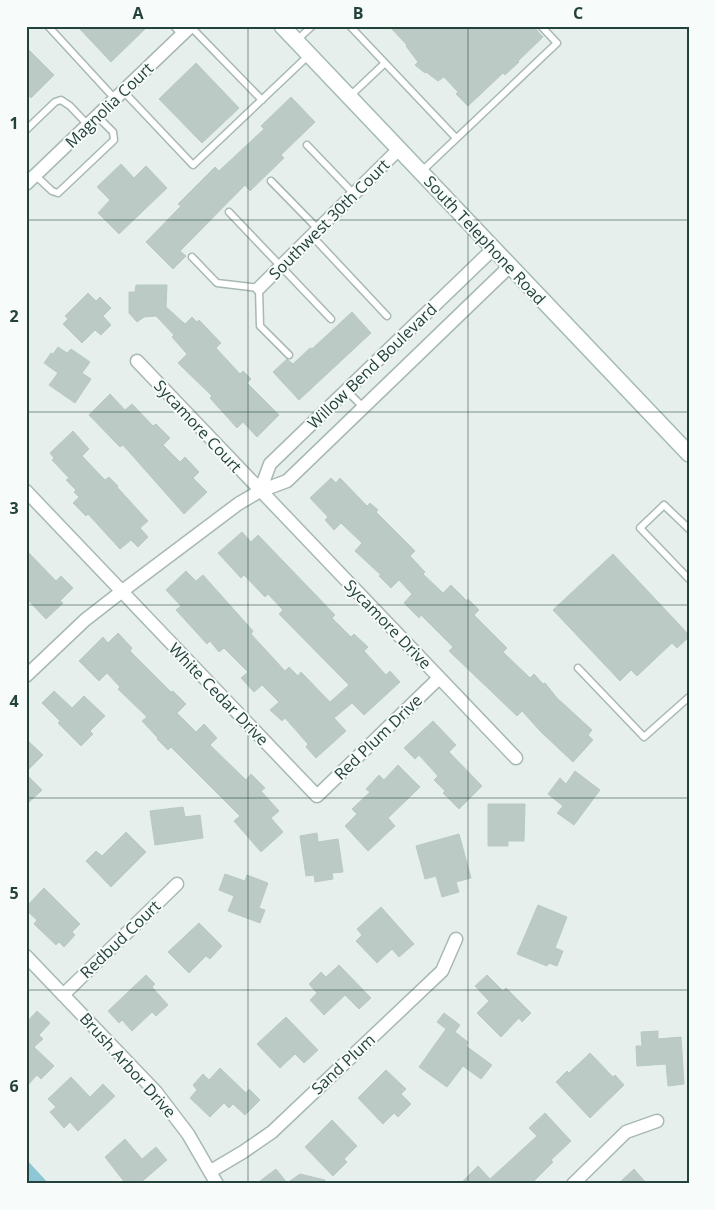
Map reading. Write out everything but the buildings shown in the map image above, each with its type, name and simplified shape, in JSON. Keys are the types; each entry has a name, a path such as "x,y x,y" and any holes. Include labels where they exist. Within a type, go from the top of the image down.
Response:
{"main road":[{"name":"South Telephone Road","path":"284,27 689,454"}],"street":[{"name":"Magnolia Court","path":"31,180 120,96 184,28"},
{"name":"Southwest 30th Court","path":"259,288 399,149"},
{"name":"Willow Bend Boulevard","path":"260,491 270,464 494,248"},
{"name":"Willow Bend Boulevard","path":"26,676 85,620 238,504 260,491 287,481 510,266"},
{"name":"Sycamore Court","path":"137,361 260,491"},
{"name":"White Cedar Drive","path":"26,491 317,796"},
{"name":"Sycamore Drive","path":"260,491 516,758"},
{"name":"Red Plum Drive","path":"317,796 440,678"},
{"name":"Redbud Court","path":"63,995 177,884"},
{"name":"Sand Plum","path":"210,1171 272,1132 442,971 456,939"},
{"name":"Brush Arbor Drive","path":"26,956 156,1092 188,1134 217,1184"},
{"path":"573,1184 626,1132 657,1121"}],"lane":[{"path":"48,26 193,165 309,55"},
{"path":"296,41 312,26"},
{"path":"350,26 456,138"},
{"path":"421,172 557,43 541,26"},
{"path":"184,28 262,100"},
{"path":"350,97 385,62"},
{"path":"26,130 55,102 61,100 113,132 114,140 58,193 31,180"},
{"path":"306,145 354,194"},
{"path":"271,181 387,316"},
{"path":"229,212 331,319"},
{"path":"192,257 218,283 259,288 260,326 289,355"},
{"path":"347,391 363,407"},
{"path":"689,529 664,505 640,528 689,579"},
{"path":"578,668 644,737 689,697"}],"water":[{"path":"26,1159 49,1184 26,1184"}]}
